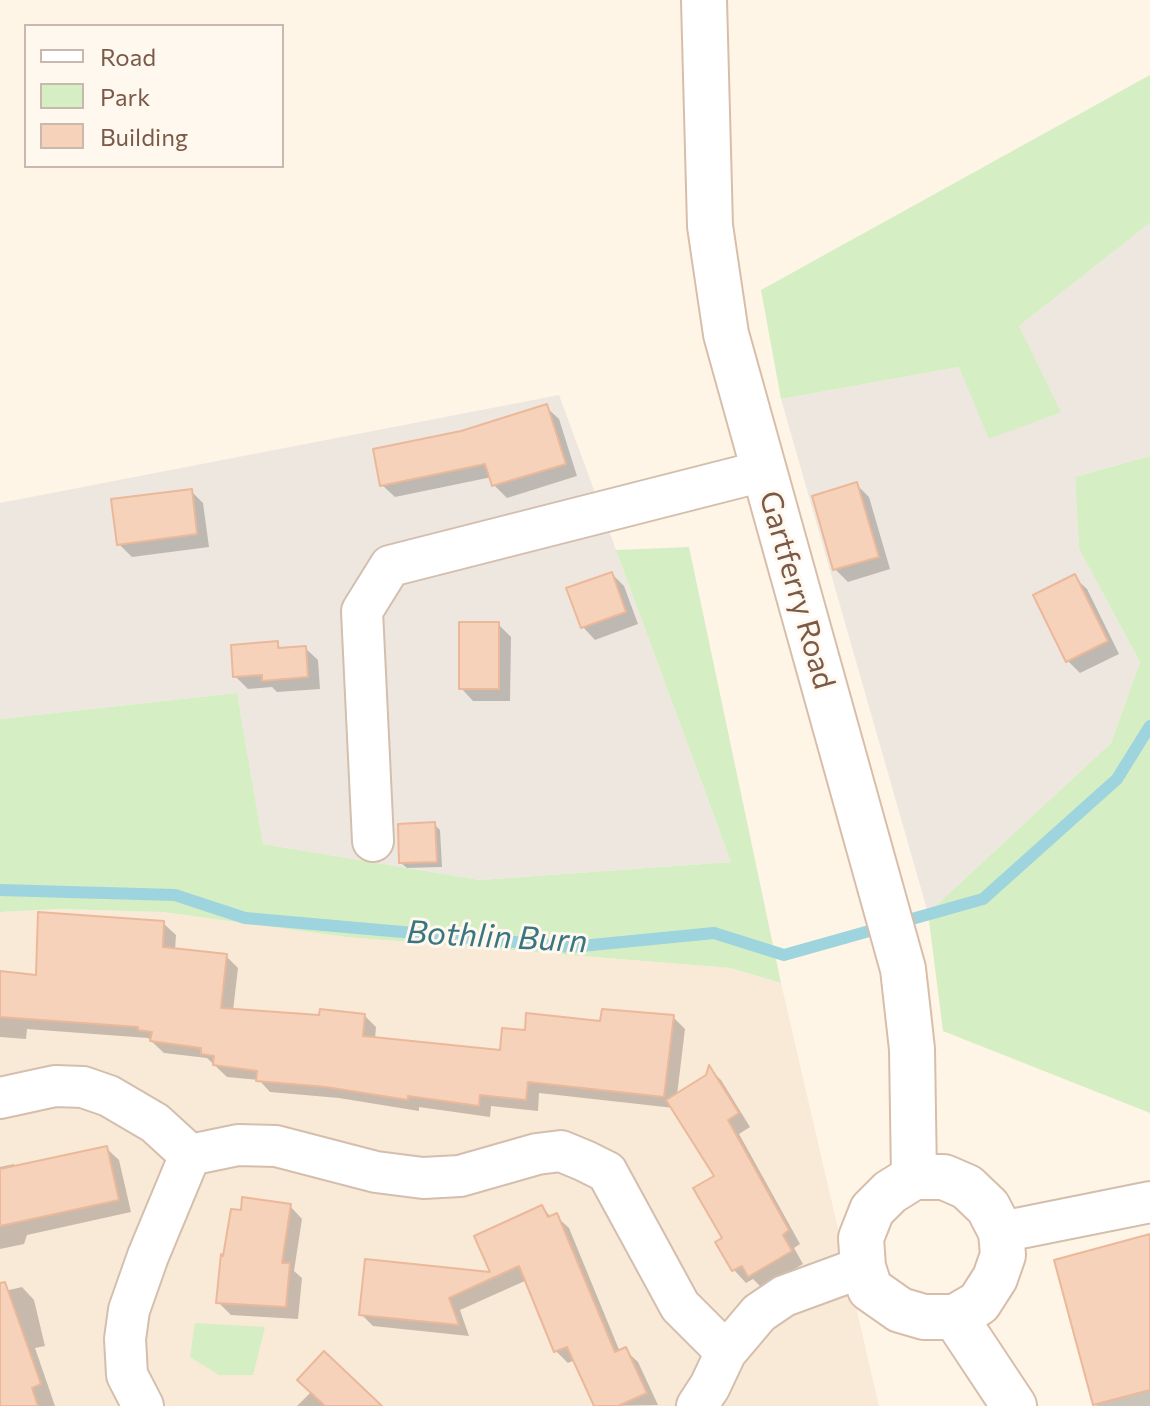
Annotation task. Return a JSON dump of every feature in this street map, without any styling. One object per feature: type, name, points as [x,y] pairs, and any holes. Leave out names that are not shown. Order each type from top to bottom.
[{"type":"street","name":"Gartferry Road","points":[[704,0],[710,226],[728,344],[903,969],[912,1049],[914,1177]]},
{"type":"street","points":[[373,841],[362,611],[390,566],[763,471]]},
{"type":"street","points":[[0,1098],[55,1086],[83,1087],[109,1096],[155,1123],[190,1155]]},
{"type":"street","points":[[190,1155],[238,1145],[276,1146],[376,1172],[423,1178],[460,1176],[537,1154],[561,1151],[607,1172],[680,1306],[726,1352]]},
{"type":"street","points":[[143,1406],[127,1375],[125,1339],[129,1310],[190,1155]]},
{"type":"street","points":[[914,1177],[944,1177],[967,1187],[988,1207],[1001,1232],[1003,1255],[995,1278],[979,1303],[955,1317],[924,1317],[900,1310],[870,1289],[863,1267],[861,1238],[872,1210],[890,1192],[914,1177]]},
{"type":"street","points":[[1001,1232],[1150,1202]]},
{"type":"street","points":[[697,1406],[726,1352],[759,1313],[784,1296],[863,1267]]},
{"type":"street","points":[[955,1317],[1014,1406]]},
{"type":"shaded area","points":[[1150,223],[1150,456],[1075,477],[1079,549],[1140,662],[1111,743],[928,913],[781,399],[959,367],[1060,411],[1019,326]]},
{"type":"shaded area","points":[[559,395],[731,862],[480,880],[263,844],[237,693],[0,719],[0,503]]},
{"type":"shaded area","points":[[59,909],[163,912],[346,937],[731,968],[781,983],[879,1406],[0,1406],[0,912]]},
{"type":"green space","points":[[1150,75],[1150,223],[1019,326],[1061,412],[989,439],[959,367],[781,399],[761,290]]},
{"type":"green space","points":[[1150,456],[1150,1113],[943,1031],[928,913],[1111,743],[1140,662],[1079,549],[1075,477]]},
{"type":"green space","points":[[689,547],[781,983],[731,968],[346,937],[163,912],[59,909],[0,912],[0,719],[237,693],[263,844],[480,880],[731,862],[616,550]]},
{"type":"green space","points":[[195,1323],[265,1327],[253,1375],[219,1375],[190,1357]]},
{"type":"building","points":[[547,404],[566,464],[492,486],[485,464],[380,486],[373,449],[461,431]]},
{"type":"building","points":[[857,482],[879,557],[833,570],[812,496]]},
{"type":"building","points":[[192,489],[197,534],[117,545],[111,499]]},
{"type":"building","points":[[612,572],[626,612],[581,628],[566,588]]},
{"type":"building","points":[[1075,574],[1108,641],[1066,662],[1033,595]]},
{"type":"building","points":[[459,622],[499,622],[499,689],[459,689]]},
{"type":"building","points":[[278,641],[278,648],[306,646],[308,677],[262,681],[262,675],[233,677],[231,645]]},
{"type":"building","points":[[435,822],[437,862],[399,863],[398,824]]},
{"type":"building","points":[[38,912],[164,921],[163,947],[227,954],[221,1008],[319,1015],[320,1009],[365,1014],[363,1036],[500,1050],[502,1028],[525,1030],[526,1013],[600,1021],[602,1009],[674,1015],[664,1097],[528,1082],[526,1100],[480,1095],[479,1106],[408,1096],[408,1100],[326,1087],[256,1081],[257,1071],[213,1065],[214,1056],[201,1054],[201,1048],[150,1041],[152,1032],[138,1030],[138,1027],[0,1017],[0,971],[36,975]]},
{"type":"building","points":[[709,1065],[739,1113],[728,1120],[789,1230],[783,1235],[792,1251],[748,1277],[742,1266],[732,1271],[715,1242],[722,1238],[693,1188],[714,1176],[666,1100],[706,1075]]},
{"type":"building","points":[[107,1146],[119,1200],[0,1226],[0,1169]]},
{"type":"building","points":[[242,1197],[291,1204],[282,1263],[290,1263],[286,1307],[216,1303],[221,1254],[223,1256],[231,1209],[241,1210]]},
{"type":"building","points":[[542,1205],[548,1217],[557,1213],[615,1352],[626,1347],[647,1393],[618,1406],[594,1406],[567,1347],[554,1352],[519,1266],[449,1298],[459,1325],[359,1315],[365,1259],[490,1272],[474,1236]]},
{"type":"building","points":[[1150,1234],[1150,1390],[1093,1405],[1054,1260]]},
{"type":"building","points":[[5,1282],[41,1384],[32,1388],[38,1406],[0,1406],[0,1283]]},
{"type":"building","points":[[324,1351],[382,1406],[325,1406],[297,1380]]},
{"type":"waterway","name":"Bothlin Burn","points":[[0,890],[175,895],[245,918],[571,947],[714,933],[784,955],[983,899],[1117,779],[1150,726]]}]
